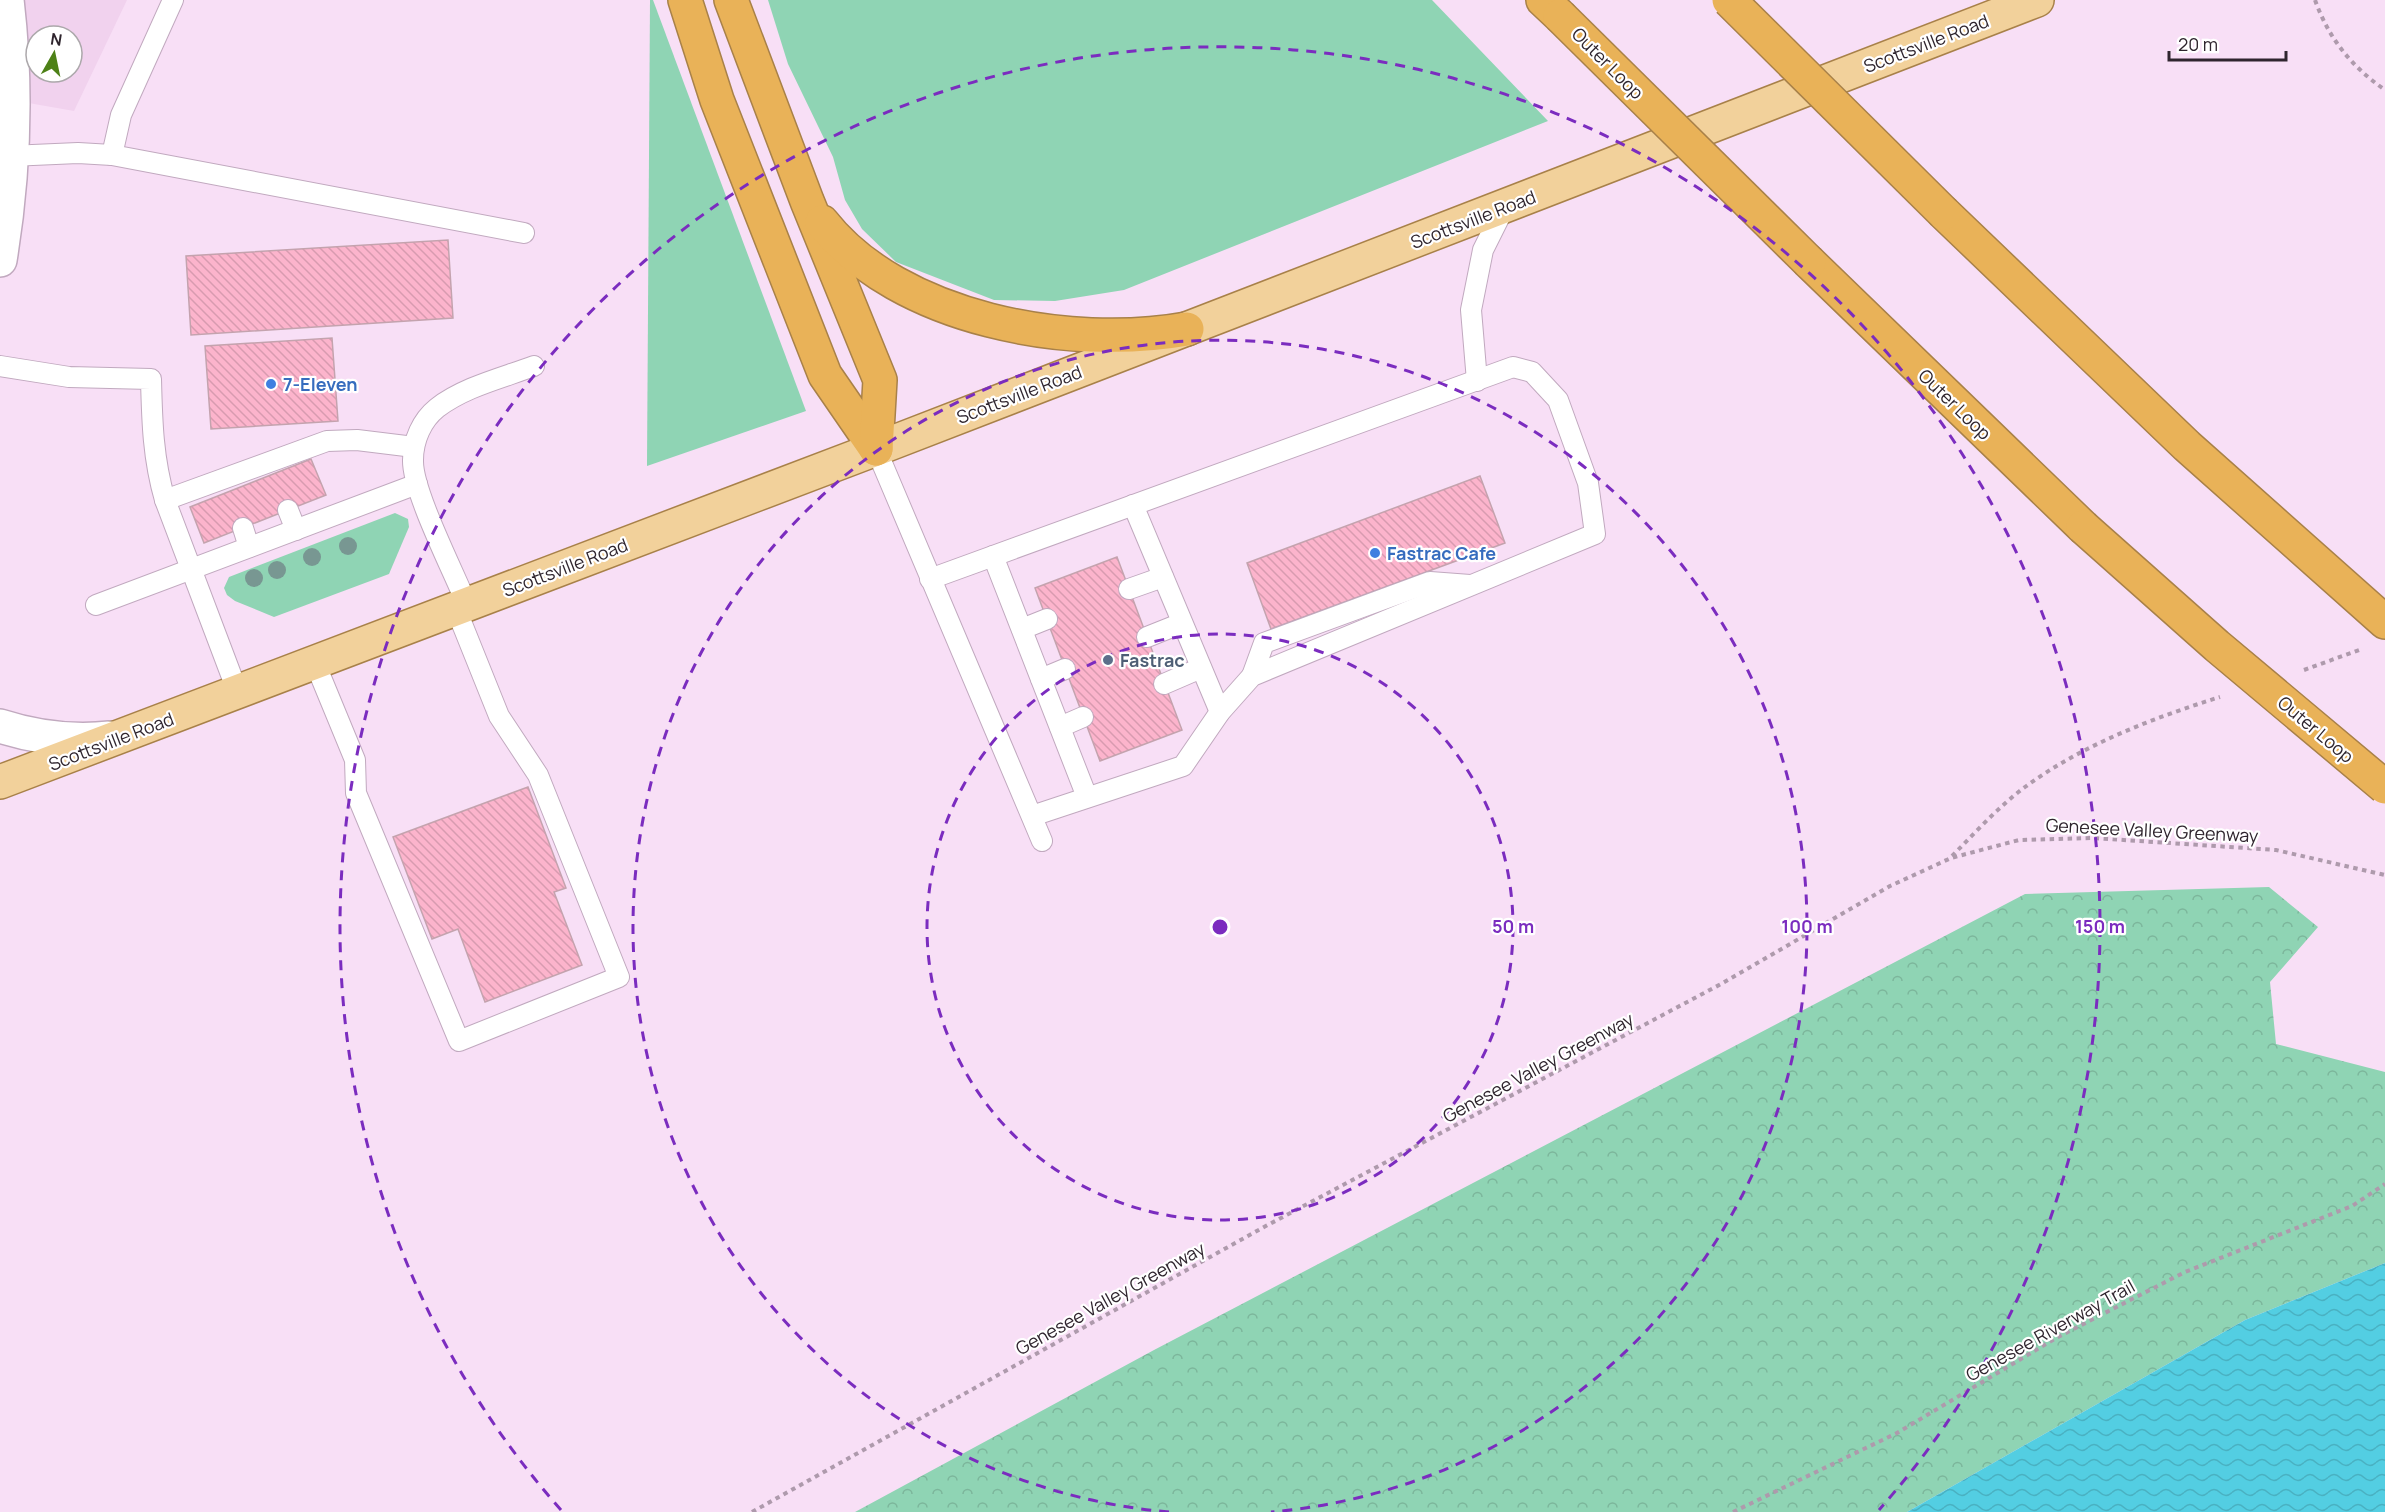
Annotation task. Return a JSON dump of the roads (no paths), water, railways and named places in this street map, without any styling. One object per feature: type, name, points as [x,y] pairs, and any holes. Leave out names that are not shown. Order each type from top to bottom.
[{"type":"highway","points":[[685,0],[717,100],[825,375],[876,449]]},
{"type":"highway","points":[[731,0],[807,201],[880,380],[876,449]]},
{"type":"highway","points":[[1729,0],[1944,213],[2224,481],[2377,634]]},
{"type":"highway","name":"Outer Loop","points":[[1549,5],[1809,262],[2083,527],[2217,646],[2385,787]]},
{"type":"highway","points":[[807,201],[832,235],[864,261],[909,288],[957,309],[1020,328],[1068,335],[1126,337],[1186,329]]},
{"type":"main road","name":"Scottsville Road","points":[[0,782],[876,449],[2037,0]]},
{"type":"street","points":[[0,260],[10,156],[6,120],[7,0]]},
{"type":"street","points":[[0,726],[65,740],[112,737],[138,731]]},
{"type":"lane","points":[[112,155],[121,115],[173,0]]},
{"type":"lane","points":[[10,156],[78,153],[112,155],[525,232]]},
{"type":"lane","points":[[1477,381],[1470,315],[1483,250],[1505,206]]},
{"type":"lane","points":[[0,366],[69,377],[151,379],[153,452],[165,500],[238,693]]},
{"type":"lane","points":[[315,663],[355,760],[356,793],[459,1041],[619,977],[538,775],[499,716],[414,472],[414,447],[427,416],[454,397],[534,366]]},
{"type":"lane","points":[[930,579],[1513,367],[1532,372],[1558,399],[1588,483],[1595,534],[1474,585],[1430,582],[1264,643],[1252,676],[1220,712],[1183,766],[1032,816]]},
{"type":"lane","points":[[165,500],[226,485],[271,468],[312,445],[341,440],[414,447]]},
{"type":"lane","points":[[876,449],[1042,840]]},
{"type":"lane","points":[[96,605],[417,484]]},
{"type":"lane","points":[[1133,505],[1220,712]]},
{"type":"lane","points":[[288,510],[296,530]]},
{"type":"lane","points":[[243,528],[249,547]]},
{"type":"lane","points":[[993,556],[1087,798]]},
{"type":"lane","points":[[1129,589],[1163,577]]},
{"type":"lane","points":[[1022,629],[1047,620]]},
{"type":"lane","points":[[1147,637],[1182,623]]},
{"type":"lane","points":[[1164,684],[1201,668]]},
{"type":"lane","points":[[1041,679],[1065,669]]},
{"type":"lane","points":[[1060,727],[1083,717]]},
{"type":"water","points":[[2385,1263],[2385,1512],[1907,1512],[2245,1320]]},
{"type":"place","name":"7-Eleven","points":[[271,384]]},
{"type":"place","name":"Fastrac Cafe","points":[[1375,553]]},
{"type":"place","name":"Fastrac","points":[[1108,660]]}]
